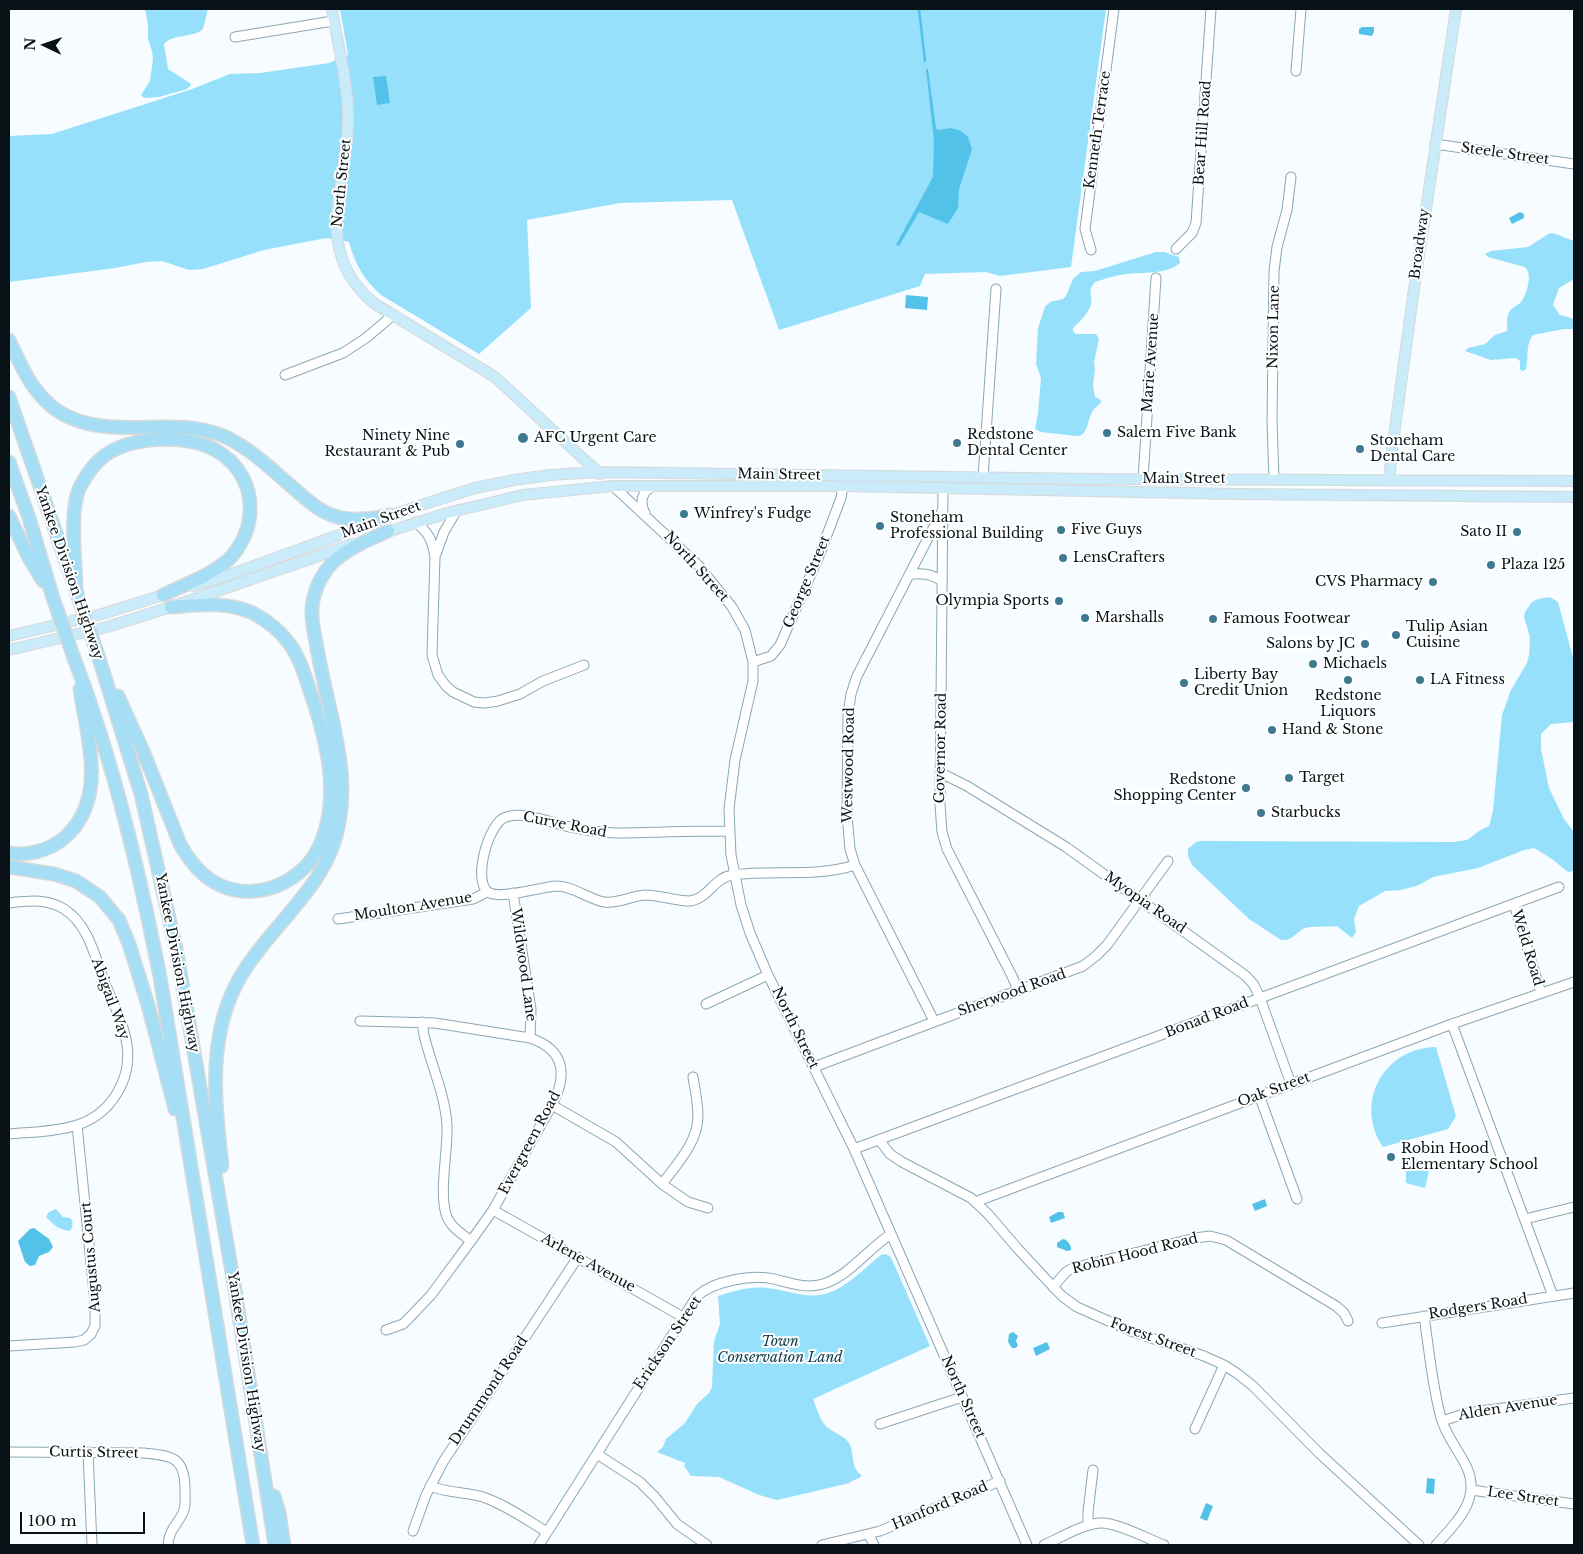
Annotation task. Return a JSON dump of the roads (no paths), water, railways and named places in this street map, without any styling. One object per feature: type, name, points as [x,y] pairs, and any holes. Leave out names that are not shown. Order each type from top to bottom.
[{"type":"highway","points":[[9,340],[35,390],[50,406],[74,419],[102,427],[128,429],[192,428],[212,432],[243,446],[309,502],[326,513],[341,518],[354,519],[369,519],[391,515]]},
{"type":"highway","name":"Yankee Division Highway","points":[[9,397],[98,655],[140,794],[169,913],[191,1029],[275,1545]]},
{"type":"highway","points":[[76,591],[75,502],[84,480],[94,466],[110,452],[122,446],[139,442],[164,440],[193,442],[215,450],[235,467],[248,491],[251,508],[250,519],[244,539],[225,562],[163,595]]},
{"type":"highway","name":"Yankee Division Highway","points":[[9,462],[29,518],[53,598],[92,709],[124,821],[144,901],[162,986],[253,1545]]},
{"type":"highway","points":[[9,516],[29,558],[53,598]]},
{"type":"highway","points":[[234,1290],[215,1104],[219,1037],[227,1006],[238,981],[249,964],[295,908],[315,880],[326,861],[338,826],[341,807],[341,776],[336,740],[313,622],[313,605],[317,588],[326,571],[339,557],[352,548],[388,531]]},
{"type":"highway","points":[[98,655],[143,751],[177,838],[193,863],[214,882],[240,891],[266,890],[281,886],[292,879],[306,868],[314,857],[325,831],[330,807],[330,786],[324,738],[320,720],[302,668],[288,642],[278,630],[253,613],[225,605],[171,607]]},
{"type":"highway","points":[[9,853],[25,854],[40,851],[59,842],[78,823],[87,805],[92,785],[91,762],[75,661]]},
{"type":"highway","points":[[9,867],[54,874],[76,881],[100,897],[119,920],[136,966],[157,1036],[200,1217]]},
{"type":"highway","points":[[260,1448],[279,1512],[284,1545]]},
{"type":"main road","name":"North Street","points":[[332,9],[348,112],[337,227],[338,246],[344,268],[352,282],[368,298],[392,316],[495,377],[613,486]]},
{"type":"main road","name":"Broadway","points":[[1389,480],[1435,144],[1456,9]]},
{"type":"main road","name":"Main Street","points":[[9,636],[102,614],[235,573],[391,515],[475,488],[550,475],[598,472],[1143,479],[1574,481]]},
{"type":"main road","name":"Main Street","points":[[9,650],[90,631],[171,607],[388,531],[457,510],[523,495],[613,486],[843,486],[1235,494],[1574,497]]},
{"type":"street","name":"Kenneth Terrace","points":[[1091,250],[1085,229],[1114,9]]},
{"type":"street","name":"Bear Hill Road","points":[[1176,249],[1192,233],[1196,223],[1211,9]]},
{"type":"street","points":[[1296,71],[1301,9]]},
{"type":"street","points":[[235,37],[334,21]]},
{"type":"street","name":"Steele Street","points":[[1435,144],[1574,164]]},
{"type":"street","name":"Nixon Lane","points":[[1274,479],[1272,421],[1274,271],[1277,247],[1287,210],[1291,177]]},
{"type":"street","name":"Marie Avenue","points":[[1143,479],[1156,278]]},
{"type":"street","points":[[983,477],[996,289]]},
{"type":"street","points":[[285,375],[343,353],[366,338],[392,316]]},
{"type":"street","points":[[646,516],[642,504],[644,494],[650,488],[662,485]]},
{"type":"street","name":"North Street","points":[[613,486],[698,566],[732,607],[745,630],[753,662],[752,691],[737,749],[729,809],[729,831],[734,875],[745,919],[768,975],[854,1150],[1027,1545]]},
{"type":"street","name":"George Street","points":[[753,662],[771,656],[780,645],[819,556],[841,498],[843,486]]},
{"type":"street","name":"Governor Road","points":[[943,488],[941,821],[944,844],[1018,990]]},
{"type":"street","points":[[435,557],[444,532],[457,510]]},
{"type":"street","name":"Westwood Road","points":[[934,1021],[855,865],[847,830],[849,704],[857,676],[942,511]]},
{"type":"street","points":[[416,522],[431,538],[435,557],[432,655],[438,675],[446,686],[453,692],[474,702],[485,703],[520,694],[544,681],[584,666]]},
{"type":"street","points":[[909,574],[930,574],[942,581]]},
{"type":"street","name":"Myopia Road","points":[[941,773],[967,786],[1044,832],[1241,971],[1252,982],[1260,998],[1291,1084]]},
{"type":"street","name":"Curve Road","points":[[487,892],[482,872],[487,844],[496,824],[508,816],[525,817],[608,834],[729,831]]},
{"type":"street","name":"Sherwood Road","points":[[814,1067],[1075,970],[1090,961],[1107,945],[1168,861]]},
{"type":"street","points":[[487,892],[492,894],[513,893],[561,886],[606,902],[616,902],[643,895],[690,901],[702,896],[720,879],[734,875],[825,871],[843,869],[855,865]]},
{"type":"street","name":"Bonad Road","points":[[854,1150],[1559,887]]},
{"type":"street","name":"Moulton Avenue","points":[[338,919],[473,899],[487,892]]},
{"type":"street","name":"Wildwood Lane","points":[[513,893],[531,1009],[530,1038]]},
{"type":"street","name":"Abigail Way","points":[[9,903],[35,900],[47,902],[64,909],[78,920],[87,936],[126,1037],[128,1064],[120,1090],[112,1102],[88,1121],[62,1128],[9,1134]]},
{"type":"street","name":"Weld Road","points":[[1514,904],[1541,993]]},
{"type":"street","points":[[706,1004],[768,975]]},
{"type":"street","name":"Oak Street","points":[[975,1202],[1452,1024],[1574,982]]},
{"type":"street","name":"Evergreen Road","points":[[360,1022],[422,1022],[530,1038],[542,1042],[550,1048],[561,1067],[560,1087],[552,1105],[493,1210],[431,1295],[403,1324],[386,1330]]},
{"type":"street","points":[[422,1022],[425,1040],[446,1117],[444,1209],[450,1222],[471,1241]]},
{"type":"street","points":[[1452,1024],[1553,1296]]},
{"type":"street","points":[[662,1184],[691,1143],[696,1132],[698,1115],[693,1076]]},
{"type":"street","points":[[1259,1096],[1297,1198]]},
{"type":"street","points":[[552,1105],[616,1142],[662,1184],[688,1202],[708,1208]]},
{"type":"street","name":"Augustus Court","points":[[9,1346],[78,1342],[89,1336],[95,1326],[96,1318],[78,1125]]},
{"type":"street","name":"Forest Street","points":[[880,1141],[895,1157],[975,1202],[1070,1302],[1096,1317],[1224,1365],[1253,1386],[1319,1453],[1420,1545]]},
{"type":"street","points":[[1525,1219],[1574,1207]]},
{"type":"street","name":"Arlene Avenue","points":[[493,1210],[683,1317]]},
{"type":"street","name":"Erickson Street","points":[[539,1545],[683,1317],[694,1300],[702,1292],[729,1282],[757,1277],[806,1286],[828,1282],[842,1274],[891,1234]]},
{"type":"street","name":"Robin Hood Road","points":[[1053,1286],[1066,1272],[1073,1268],[1210,1236],[1230,1243],[1336,1306],[1344,1312],[1348,1321]]},
{"type":"street","name":"Drummond Road","points":[[413,1531],[430,1486],[450,1450],[578,1257]]},
{"type":"street","name":"Rodgers Road","points":[[1382,1323],[1574,1292]]},
{"type":"street","points":[[1424,1316],[1442,1421],[1471,1479],[1471,1490],[1465,1511],[1436,1545]]},
{"type":"street","points":[[1195,1429],[1224,1365]]},
{"type":"street","points":[[880,1424],[962,1396]]},
{"type":"street","name":"Alden Avenue","points":[[1442,1421],[1467,1414],[1574,1398]]},
{"type":"street","name":"Curtis Street","points":[[9,1452],[144,1453],[178,1461],[185,1478],[185,1506],[170,1533],[168,1545]]},
{"type":"street","points":[[88,1452],[92,1545]]},
{"type":"street","points":[[597,1454],[640,1482],[677,1524],[708,1545]]},
{"type":"street","points":[[1088,1525],[1093,1470]]},
{"type":"street","name":"Hanford Road","points":[[822,1545],[840,1544],[869,1535],[1000,1481]]},
{"type":"street","points":[[430,1486],[485,1498],[547,1532]]},
{"type":"street","name":"Lee Street","points":[[1471,1490],[1574,1504]]},
{"type":"street","points":[[1044,1545],[1088,1525],[1100,1523],[1111,1524],[1164,1545]]},
{"type":"street","points":[[869,1535],[874,1545]]},
{"type":"waterway","points":[[919,9],[925,61]]},
{"type":"place","name":"Salem Five Bank","points":[[1107,433]]},
{"type":"place","name":"AFC Urgent Care","points":[[523,438]]},
{"type":"place","name":"Redstone Dental Center","points":[[957,443]]},
{"type":"place","name":"Ninety Nine Restaurant & Pub","points":[[460,444]]},
{"type":"place","name":"Stoneham Dental Care","points":[[1360,449]]},
{"type":"place","name":"Winfrey's Fudge","points":[[684,514]]},
{"type":"place","name":"Stoneham Professional Building","points":[[880,526]]},
{"type":"place","name":"Five Guys","points":[[1061,530]]},
{"type":"place","name":"Sato II","points":[[1517,532]]},
{"type":"place","name":"LensCrafters","points":[[1063,558]]},
{"type":"place","name":"Plaza 125","points":[[1491,565]]},
{"type":"place","name":"CVS Pharmacy","points":[[1433,582]]},
{"type":"place","name":"Olympia Sports","points":[[1059,601]]},
{"type":"place","name":"Marshalls","points":[[1085,618]]},
{"type":"place","name":"Famous Footwear","points":[[1213,619]]},
{"type":"place","name":"Tulip Asian Cuisine","points":[[1396,635]]},
{"type":"place","name":"Salons by JC","points":[[1365,644]]},
{"type":"place","name":"Michaels","points":[[1313,664]]},
{"type":"place","name":"Redstone Liquors","points":[[1348,680]]},
{"type":"place","name":"LA Fitness","points":[[1420,680]]},
{"type":"place","name":"Liberty Bay Credit Union","points":[[1184,683]]},
{"type":"place","name":"Hand & Stone","points":[[1272,730]]},
{"type":"place","name":"Target","points":[[1289,778]]},
{"type":"place","name":"Redstone Shopping Center","points":[[1246,788]]},
{"type":"place","name":"Starbucks","points":[[1261,813]]},
{"type":"place","name":"Robin Hood Elementary School","points":[[1391,1157]]},
{"type":"park label","name":"Town Conservation Land","points":[[780,1350]]}]
